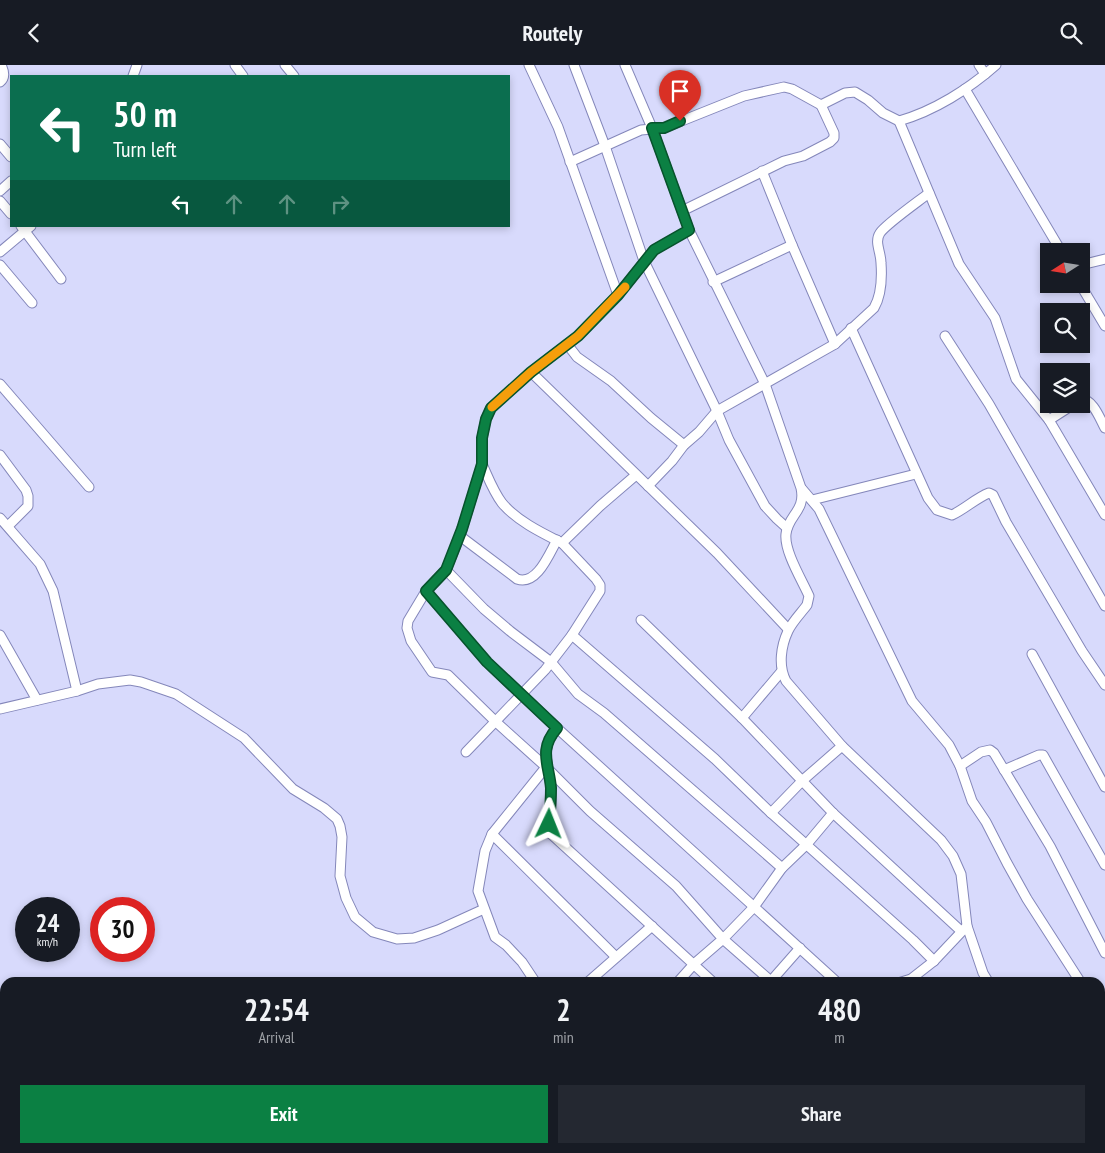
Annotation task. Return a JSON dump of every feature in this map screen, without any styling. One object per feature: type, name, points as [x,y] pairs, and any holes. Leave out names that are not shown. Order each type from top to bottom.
[{"type":"street","points":[[0,82],[3,80],[4,75],[2,65]]},
{"type":"street","points":[[285,65],[293,75]]},
{"type":"street","points":[[529,65],[558,127],[618,295]]},
{"type":"street","points":[[574,65],[605,146],[644,261],[717,411],[729,440],[766,506],[787,528]]},
{"type":"street","points":[[625,65],[652,128],[689,230],[765,384],[803,495],[802,503],[787,528],[785,536],[787,547],[809,596],[808,605],[788,629],[782,648],[781,672],[786,681],[842,746],[941,839],[953,856],[961,874],[964,929],[985,977]]},
{"type":"street","points":[[979,65],[985,74]]},
{"type":"street","points":[[899,121],[916,116],[965,89],[996,65]]},
{"type":"street","points":[[570,162],[641,129],[664,128],[744,96],[784,87],[792,89],[821,105],[834,133],[834,138],[830,142],[803,156],[784,161],[762,171],[682,211]]},
{"type":"street","points":[[965,89],[1056,243]]},
{"type":"street","points":[[821,105],[845,93],[855,92],[883,113],[899,121],[959,264],[994,318],[1016,379],[1049,420],[1105,515]]},
{"type":"street","points":[[0,144],[10,156]]},
{"type":"street","points":[[762,171],[835,345]]},
{"type":"street","points":[[0,191],[10,182]]},
{"type":"street","points":[[648,486],[717,411],[835,345],[874,308],[878,301],[882,260],[878,245],[881,232],[928,193]]},
{"type":"street","points":[[0,201],[10,213]]},
{"type":"street","points":[[0,252],[26,228],[61,279]]},
{"type":"street","points":[[689,230],[654,250],[618,295],[578,336],[531,372],[491,408],[486,419],[482,438],[482,464],[460,536],[446,570],[426,591],[408,621],[407,628],[411,641],[432,672],[448,675],[590,811],[676,886],[723,939],[766,977]]},
{"type":"street","points":[[714,282],[792,245]]},
{"type":"street","points":[[1090,263],[1105,259]]},
{"type":"street","points":[[0,265],[32,303]]},
{"type":"street","points":[[1085,293],[1105,325]]},
{"type":"street","points":[[851,329],[928,498],[937,510],[952,515],[984,495],[989,493],[993,495],[1082,651],[1105,685]]},
{"type":"street","points":[[945,335],[989,404],[1105,606]]},
{"type":"street","points":[[567,344],[578,357],[610,381],[684,445]]},
{"type":"street","points":[[531,372],[717,553],[788,629]]},
{"type":"street","points":[[0,384],[88,487]]},
{"type":"street","points":[[1090,401],[1105,428]]},
{"type":"street","points":[[1049,420],[1060,413]]},
{"type":"street","points":[[0,455],[28,496],[28,506],[8,526]]},
{"type":"street","points":[[466,752],[522,695],[551,662],[572,635],[602,588],[596,579],[559,541],[523,521],[507,508],[492,486],[482,464]]},
{"type":"street","points":[[812,500],[916,473]]},
{"type":"street","points":[[460,536],[517,579],[527,581],[536,574],[559,541],[636,475]]},
{"type":"street","points":[[801,488],[819,509],[912,701],[949,745],[960,766],[972,801],[986,822],[1006,863],[1076,977]]},
{"type":"street","points":[[0,517],[40,564],[53,591],[77,691]]},
{"type":"street","points":[[446,570],[484,609],[551,662],[578,694],[604,713],[782,868]]},
{"type":"street","points":[[426,591],[487,662],[831,977]]},
{"type":"street","points":[[641,620],[742,718],[833,813],[964,929]]},
{"type":"street","points":[[0,635],[37,700]]},
{"type":"street","points":[[572,635],[715,759],[771,813],[934,961]]},
{"type":"street","points":[[1032,655],[1105,787]]},
{"type":"street","points":[[742,718],[781,672]]},
{"type":"street","points":[[0,709],[77,691],[98,684],[130,680],[141,681],[176,694],[244,738],[293,789],[337,819],[342,837],[340,876],[346,898],[355,917],[373,932],[397,939],[414,939],[484,909]]},
{"type":"street","points":[[557,728],[549,737],[546,749],[546,767],[551,788],[549,824],[551,834],[708,977]]},
{"type":"street","points":[[771,813],[803,780],[842,746]]},
{"type":"street","points":[[960,766],[981,752],[990,750],[994,753],[1050,846],[1105,953]]},
{"type":"street","points":[[1004,770],[1043,755],[1105,865]]},
{"type":"street","points":[[532,977],[517,957],[495,937],[478,891],[485,851],[492,834],[546,767]]},
{"type":"street","points":[[682,977],[754,907],[782,868],[807,844],[833,813]]},
{"type":"street","points":[[492,834],[616,957]]},
{"type":"street","points":[[594,977],[652,926]]},
{"type":"street","points":[[913,977],[934,961],[964,929]]},
{"type":"street","points":[[776,977],[800,948]]},
{"type":"slow traffic","points":[[492,407],[531,372],[578,336],[625,287]]},
{"type":"route","points":[[549,824],[551,788],[546,767],[546,749],[549,737],[557,728],[487,662],[426,591],[446,570],[462,529],[482,464],[482,438],[486,419],[491,408],[531,372],[578,336],[618,295],[654,250],[689,230],[652,128],[664,128],[680,121]]}]
